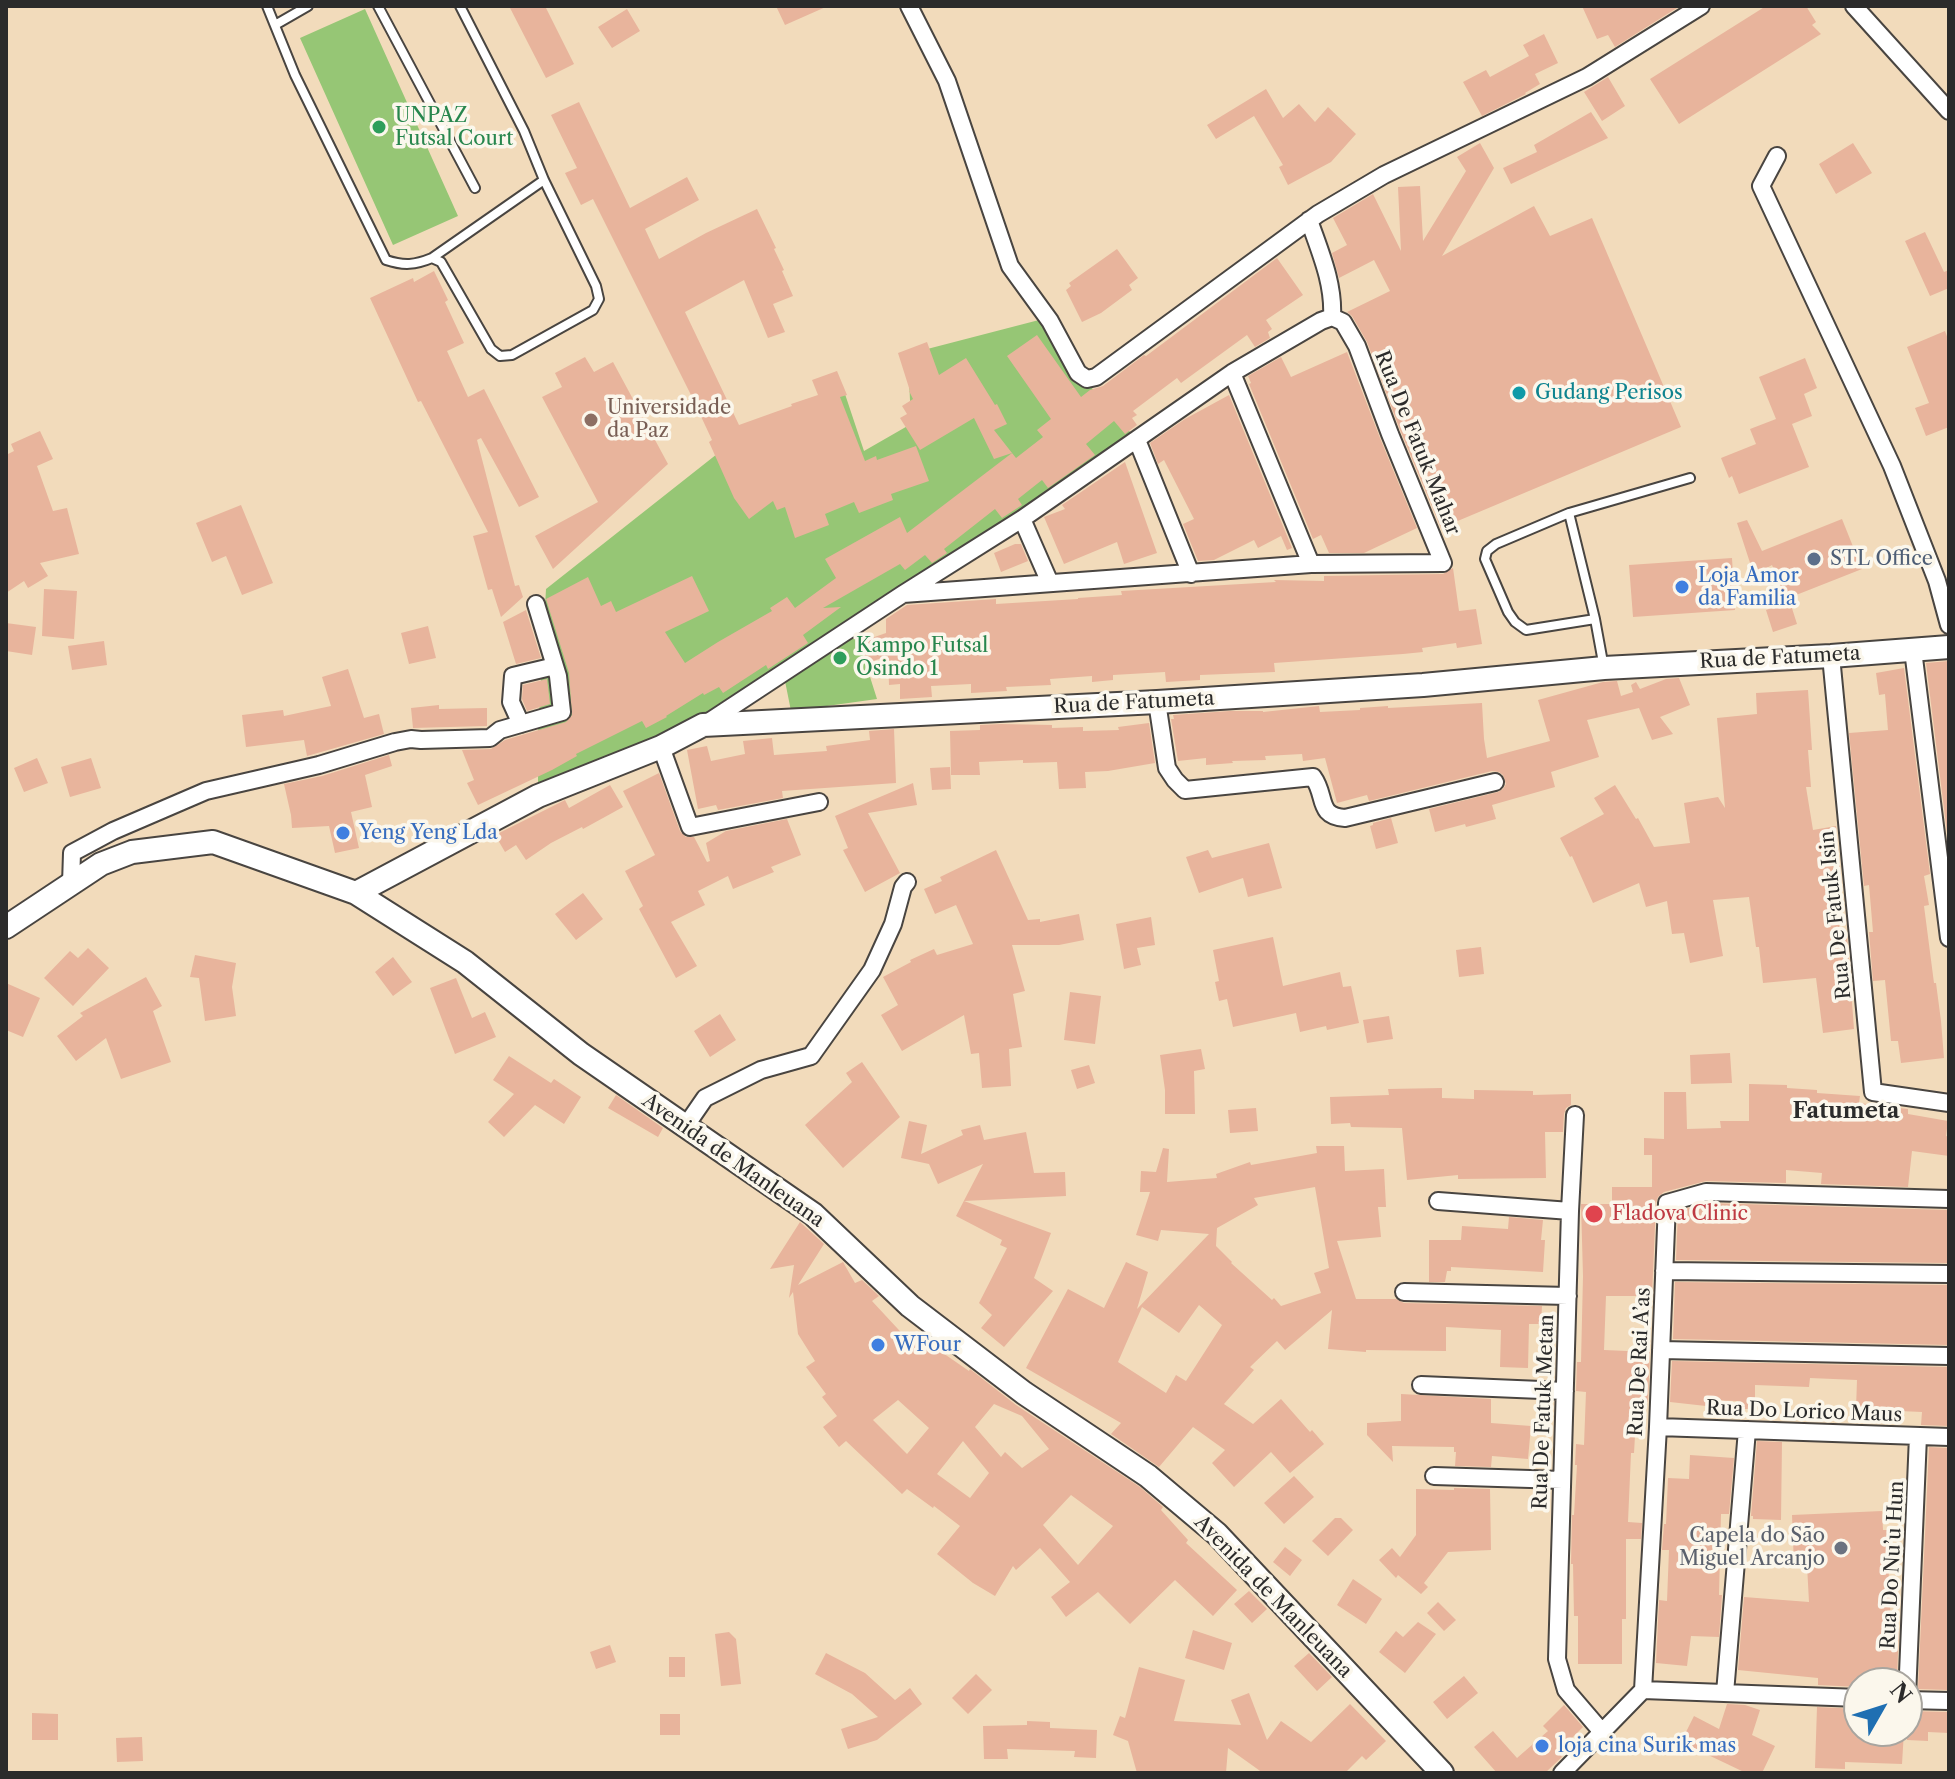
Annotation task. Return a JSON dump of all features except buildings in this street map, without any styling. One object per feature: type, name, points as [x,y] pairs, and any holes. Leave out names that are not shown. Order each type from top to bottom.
[{"type":"street","points":[[909,6],[947,81],[1010,266],[1050,321],[1078,373],[1087,379],[1096,377],[1309,220],[1384,175],[1587,77],[1701,6]]},
{"type":"street","points":[[1854,6],[1949,111]]},
{"type":"street","points":[[1777,156],[1761,186],[1892,466],[1937,581],[1949,625]]},
{"type":"street","points":[[1309,220],[1328,273],[1333,300],[1332,317]]},
{"type":"street","name":"Rua De Fatuk Mahar","points":[[703,725],[903,594],[1022,519],[1232,373],[1332,317],[1343,322],[1357,346],[1443,563],[1311,564],[903,594]]},
{"type":"street","points":[[1232,373],[1311,564]]},
{"type":"street","points":[[1137,440],[1191,574]]},
{"type":"street","points":[[1022,519],[1050,583]]},
{"type":"street","points":[[71,884],[72,853],[113,831],[206,791],[319,765],[411,739],[490,738],[500,730],[562,712],[558,676],[536,604]]},
{"type":"street","name":"Rua de Fatumeta","points":[[356,893],[538,796],[661,747],[703,725],[1157,702],[1423,685],[1604,668],[1949,647]]},
{"type":"street","points":[[1913,650],[1949,938]]},
{"type":"street","name":"Rua De Fatuk Isin","points":[[1831,656],[1873,1092],[1949,1103]]},
{"type":"street","points":[[521,724],[511,702],[513,676],[555,666]]},
{"type":"street","points":[[1157,702],[1167,768],[1185,790],[1313,777],[1318,783],[1327,813],[1345,818],[1495,782]]},
{"type":"street","points":[[661,747],[690,827],[819,802]]},
{"type":"street","name":"Avenida de Manleuana","points":[[6,927],[101,864],[132,852],[213,842],[356,893],[465,962],[581,1054],[813,1214],[910,1306],[1024,1393],[1148,1476],[1217,1534],[1438,1772]]},
{"type":"street","points":[[685,1127],[705,1098],[761,1070],[811,1056],[872,970],[893,924],[907,882]]},
{"type":"street","name":"Rua De Fatuk Metan","points":[[1575,1115],[1557,1659],[1566,1690],[1602,1732]]},
{"type":"street","name":"Rua De Rai A’as","points":[[1643,1690],[1667,1203],[1706,1192],[1949,1199]]},
{"type":"street","points":[[1438,1201],[1570,1211]]},
{"type":"street","points":[[1664,1271],[1949,1274]]},
{"type":"street","points":[[1404,1292],[1568,1296]]},
{"type":"street","points":[[1661,1350],[1949,1356]]},
{"type":"street","points":[[1421,1385],[1565,1391]]},
{"type":"street","name":"Rua Do Lorico Maus","points":[[1658,1427],[1949,1437]]},
{"type":"street","points":[[1725,1693],[1747,1430]]},
{"type":"street","name":"Rua Do Nu’u Hun","points":[[1908,1667],[1918,1436]]},
{"type":"street","points":[[1434,1476],[1562,1480]]},
{"type":"street","points":[[1562,1773],[1643,1690],[1843,1697]]},
{"type":"street","points":[[1923,1699],[1949,1701]]},
{"type":"lane","points":[[267,6],[295,75],[386,260],[400,265],[432,258],[544,180]]},
{"type":"lane","points":[[275,25],[308,6]]},
{"type":"lane","points":[[378,6],[475,188]]},
{"type":"lane","points":[[432,258],[441,262],[491,349],[500,356],[512,355],[593,310],[599,299],[596,286],[544,180],[524,131],[460,6]]},
{"type":"lane","points":[[1595,619],[1526,630],[1508,612],[1485,559],[1487,551],[1496,544],[1569,513],[1690,478]]},
{"type":"lane","points":[[1569,513],[1604,668]]},
{"type":"green space","name":"UNPAZ Futsal Court","points":[[365,9],[458,216],[393,245],[300,38]]},
{"type":"green space","points":[[1039,320],[1137,440],[703,725],[538,796],[538,733],[546,589],[755,424],[843,388],[864,451],[911,424],[908,354]]},
{"type":"green space","name":"Kampo Futsal Osindo 1","points":[[850,639],[858,639],[877,699],[791,711],[784,676]]},
{"type":"place","name":"UNPAZ Futsal Court","points":[[379,127]]},
{"type":"place","name":"Gudang Perisos","points":[[1519,393]]},
{"type":"place","name":"Universidade da Paz","points":[[591,420]]},
{"type":"place","name":"STL Office","points":[[1814,559]]},
{"type":"place","name":"Loja Amor da Familia","points":[[1682,587]]},
{"type":"place","name":"Kampo Futsal Osindo 1","points":[[840,658]]},
{"type":"place","name":"Yeng Yeng Lda","points":[[343,833]]},
{"type":"place","name":"Fladova Clinic","points":[[1594,1214]]},
{"type":"place","name":"WFour","points":[[878,1345]]},
{"type":"place","name":"Capela do São Miguel Arcanjo","points":[[1841,1548]]},
{"type":"place","name":"loja cina Surik mas","points":[[1542,1746]]},
{"type":"district","name":"Fatumeta","points":[[1846,1112]]}]
